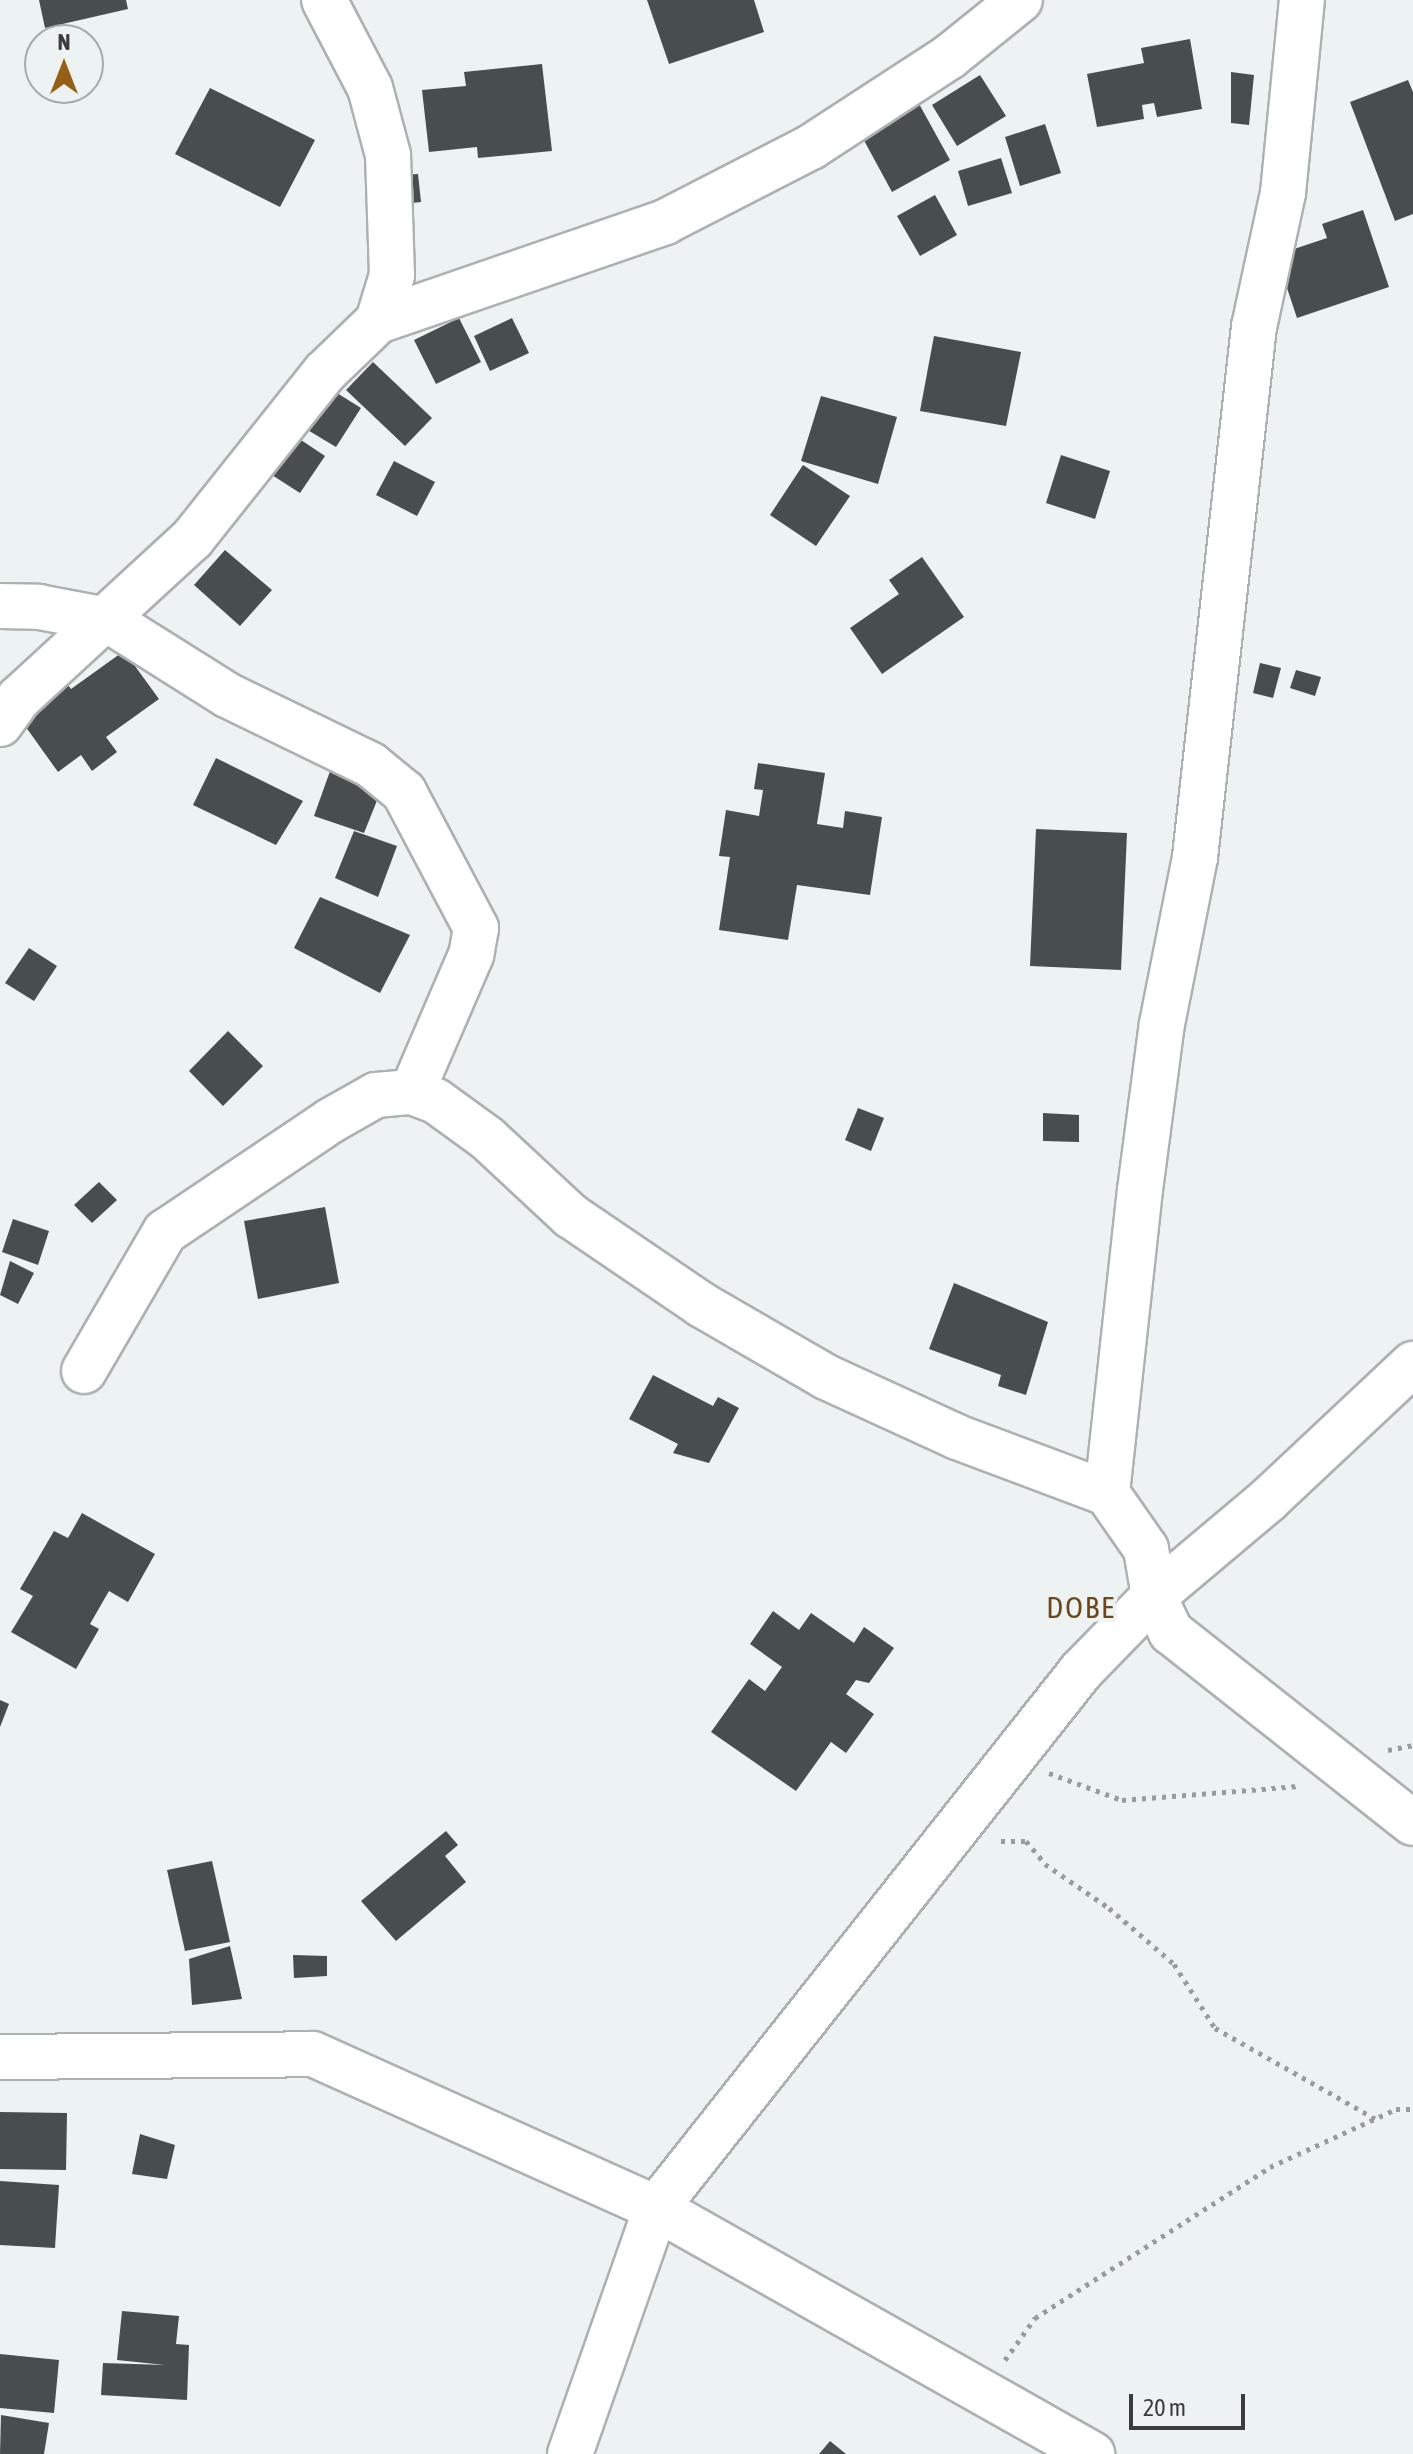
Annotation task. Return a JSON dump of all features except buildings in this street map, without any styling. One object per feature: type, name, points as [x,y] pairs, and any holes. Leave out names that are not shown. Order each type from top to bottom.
[{"type":"street","points":[[324,0],[370,88],[388,155],[392,275],[378,321]]},
{"type":"street","points":[[0,724],[19,698],[108,620],[192,539],[325,372],[378,321],[665,222],[811,147],[949,57],[1020,0]]},
{"type":"street","points":[[1107,1493],[1148,1129],[1162,1024],[1195,857],[1254,327],[1283,193],[1302,0]]},
{"type":"street","points":[[0,606],[39,607],[108,620],[227,695],[371,765],[404,792],[476,928],[471,955],[412,1092]]},
{"type":"street","points":[[84,1371],[165,1232],[353,1108],[376,1095],[412,1092],[436,1101],[487,1138],[571,1216],[716,1313],[826,1377],[918,1419],[1107,1493],[1146,1549],[1154,1596],[1171,1632],[1413,1823]]},
{"type":"street","points":[[570,2454],[656,2208],[1081,1671],[1154,1596],[1268,1500],[1413,1364]]},
{"type":"street","points":[[0,2057],[313,2054],[656,2208],[1092,2454]]},
{"type":"path","points":[[1011,1759],[1122,1800],[1313,1785],[1376,1752],[1413,1745]]},
{"type":"path","points":[[947,1841],[1026,1841],[1045,1864],[1109,1908],[1174,1964],[1215,2028],[1376,2119]]},
{"type":"path","points":[[982,2391],[1035,2318],[1047,2309],[1270,2167],[1396,2109],[1413,2109]]},
{"type":"district","name":"DOBE","points":[[1081,1607]]}]
